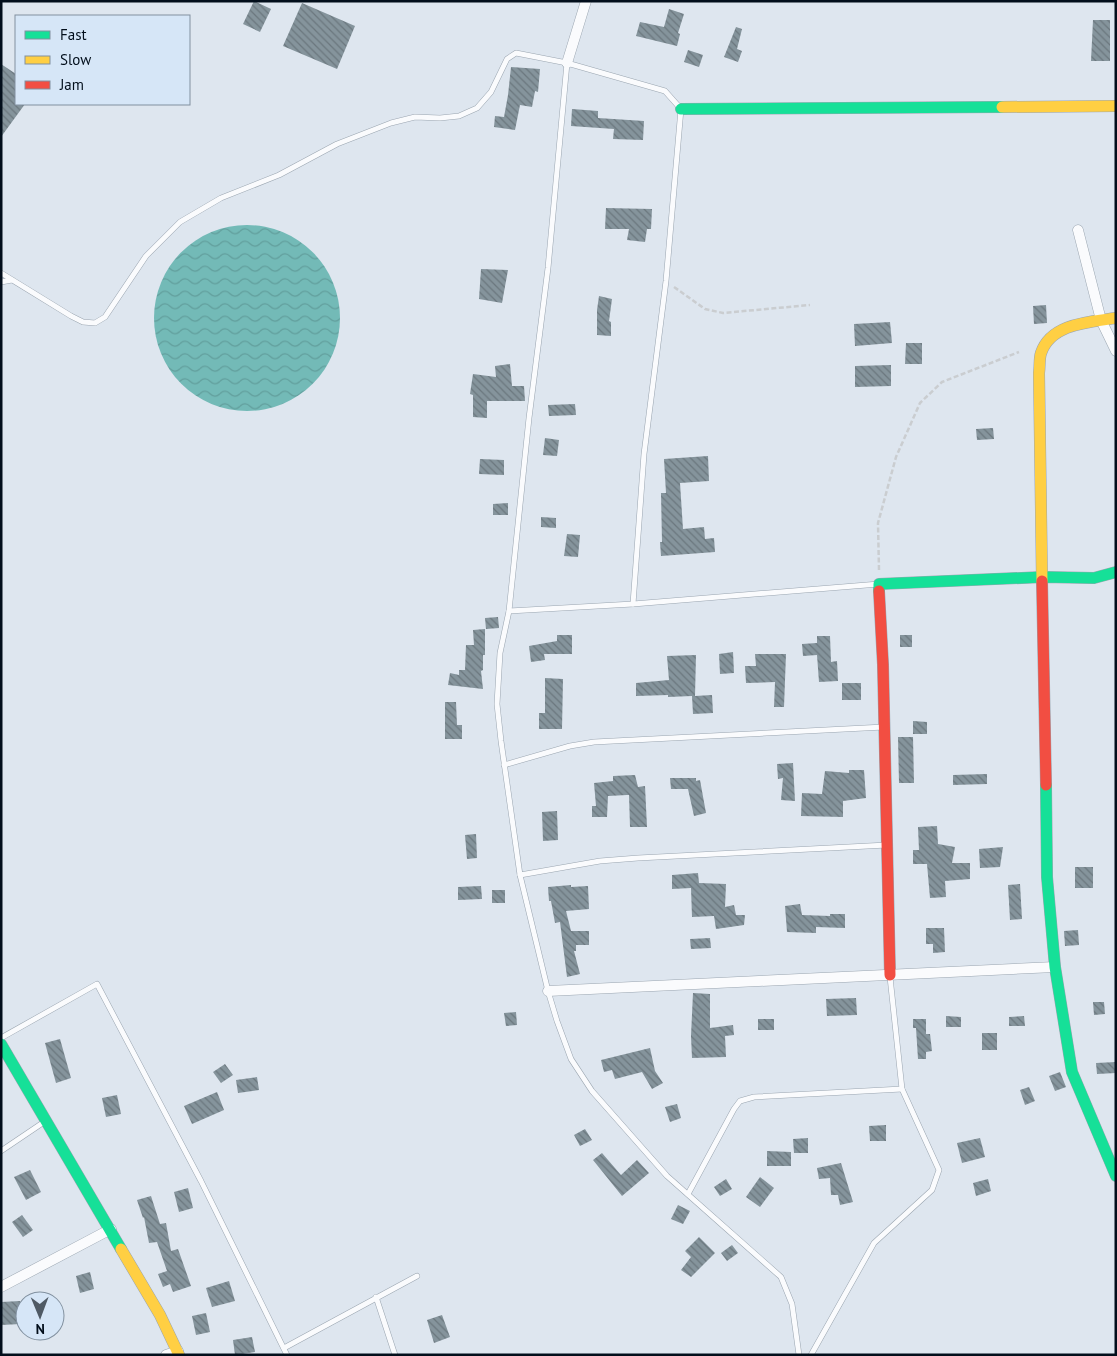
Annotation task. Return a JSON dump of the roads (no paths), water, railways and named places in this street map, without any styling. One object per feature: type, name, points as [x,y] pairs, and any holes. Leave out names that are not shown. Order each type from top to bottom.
[{"type":"street","points":[[568,64],[586,1]]},
{"type":"street","points":[[681,109],[1116,106]]},
{"type":"street","points":[[1078,230],[1101,320],[1116,351]]},
{"type":"street","points":[[1116,318],[1062,329],[1047,340],[1041,353],[1039,373],[1047,877],[1055,967],[1072,1072],[1116,1176]]},
{"type":"street","points":[[890,975],[879,584],[1043,577],[1094,578],[1116,572]]},
{"type":"street","points":[[548,991],[1055,967]]},
{"type":"street","points":[[1,1044],[160,1315],[178,1353],[166,1355]]},
{"type":"street","points":[[1,1287],[111,1230]]},
{"type":"lane","points":[[1,274],[71,316],[83,322],[95,323],[105,317],[146,256],[180,222],[198,210],[221,198],[279,175],[337,144],[391,122],[415,117],[440,118],[459,116],[477,108],[491,92],[507,59],[516,54],[568,64],[664,90],[681,109],[666,281],[644,454],[633,604]]},
{"type":"lane","points":[[568,64],[552,231],[529,418],[509,610],[500,654],[497,704],[520,875],[548,991],[571,1059],[592,1091],[667,1176],[781,1276],[792,1304],[799,1355]]},
{"type":"lane","points":[[1,282],[12,279]]},
{"type":"lane","points":[[509,610],[633,604],[879,584]]},
{"type":"lane","points":[[504,765],[570,746],[594,742],[884,727]]},
{"type":"lane","points":[[520,875],[600,861],[887,845]]},
{"type":"lane","points":[[811,1355],[874,1242],[932,1190],[939,1170],[902,1089],[890,975]]},
{"type":"lane","points":[[1,1038],[97,984],[201,1181],[287,1355]]},
{"type":"lane","points":[[688,1194],[734,1108],[740,1101],[754,1097],[902,1089]]},
{"type":"lane","points":[[1,1151],[46,1120]]},
{"type":"lane","points":[[284,1348],[417,1276]]},
{"type":"lane","points":[[376,1297],[395,1355]]},
{"type":"water","points":[[238,225],[256,225],[283,232],[313,252],[333,282],[340,309],[340,327],[333,354],[313,384],[283,404],[256,411],[238,411],[220,407],[203,400],[188,390],[175,377],[165,362],[158,345],[154,327],[154,309],[158,291],[165,274],[175,259],[188,246],[203,236],[220,229]]}]
